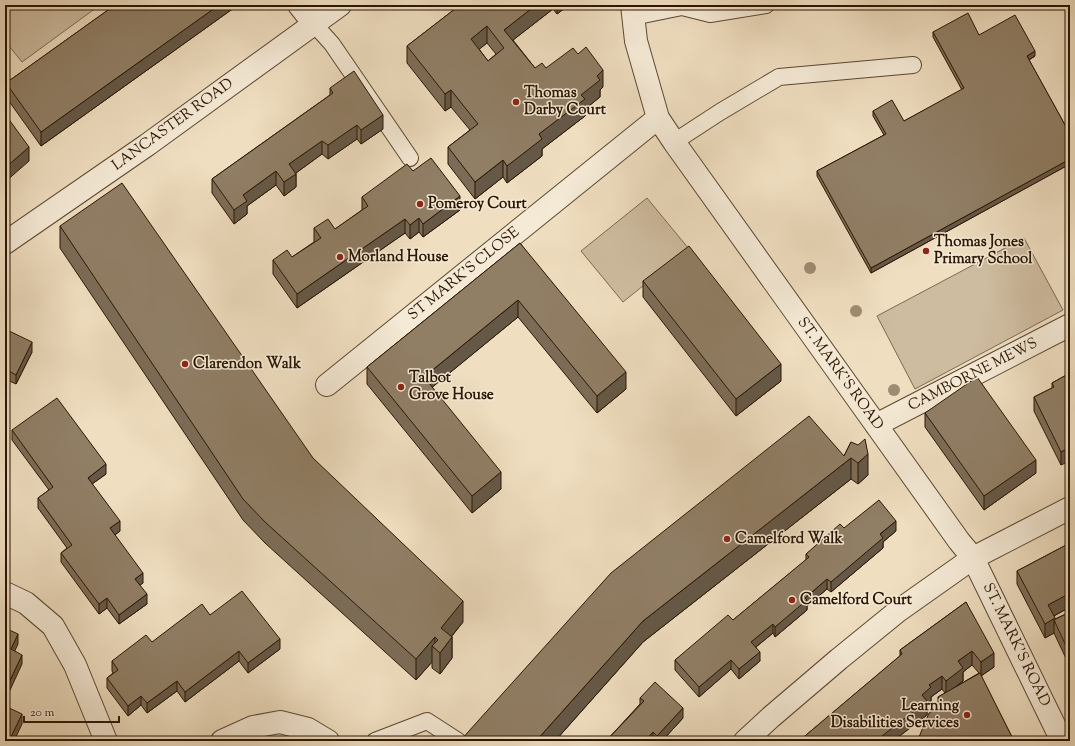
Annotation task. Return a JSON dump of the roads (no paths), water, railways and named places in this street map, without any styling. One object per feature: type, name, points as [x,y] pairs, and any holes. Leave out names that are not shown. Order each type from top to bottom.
[{"type":"street","points":[[299,5],[314,24]]},
{"type":"street","name":"LANCASTER ROAD","points":[[5,243],[147,145],[340,5]]},
{"type":"street","name":"ST. MARK'S ROAD","points":[[633,11],[636,41],[658,118],[959,541],[973,558],[1062,741]]},
{"type":"street","name":"ST MARK'S CLOSE","points":[[327,385],[658,118]]},
{"type":"street","name":"CAMBORNE MEWS","points":[[876,425],[1070,325]]},
{"type":"street","points":[[745,741],[770,717],[839,658],[898,611],[973,558],[1070,508]]},
{"type":"street","points":[[5,593],[26,603],[53,626],[76,665],[106,741]]},
{"type":"street","points":[[222,741],[253,727],[280,722],[308,729],[328,741]]},
{"type":"lane","points":[[633,11],[682,7],[710,14],[766,5]]},
{"type":"lane","points":[[314,24],[332,44],[410,158]]},
{"type":"lane","points":[[674,142],[720,112],[779,77],[913,64]]},
{"type":"lane","points":[[375,741],[427,721],[458,741]]},
{"type":"place","name":"Thomas Darby Court","points":[[516,102]]},
{"type":"place","name":"Pomeroy Court","points":[[420,204]]},
{"type":"place","name":"Thomas Jones Primary School","points":[[926,251]]},
{"type":"place","name":"Morland House","points":[[340,257]]},
{"type":"place","name":"Clarendon Walk","points":[[185,364]]},
{"type":"place","name":"Talbot Grove House","points":[[401,387]]},
{"type":"place","name":"Camelford Walk","points":[[727,539]]},
{"type":"place","name":"Camelford Court","points":[[792,600]]},
{"type":"place","name":"Learning Disabilities Services","points":[[967,715]]}]
